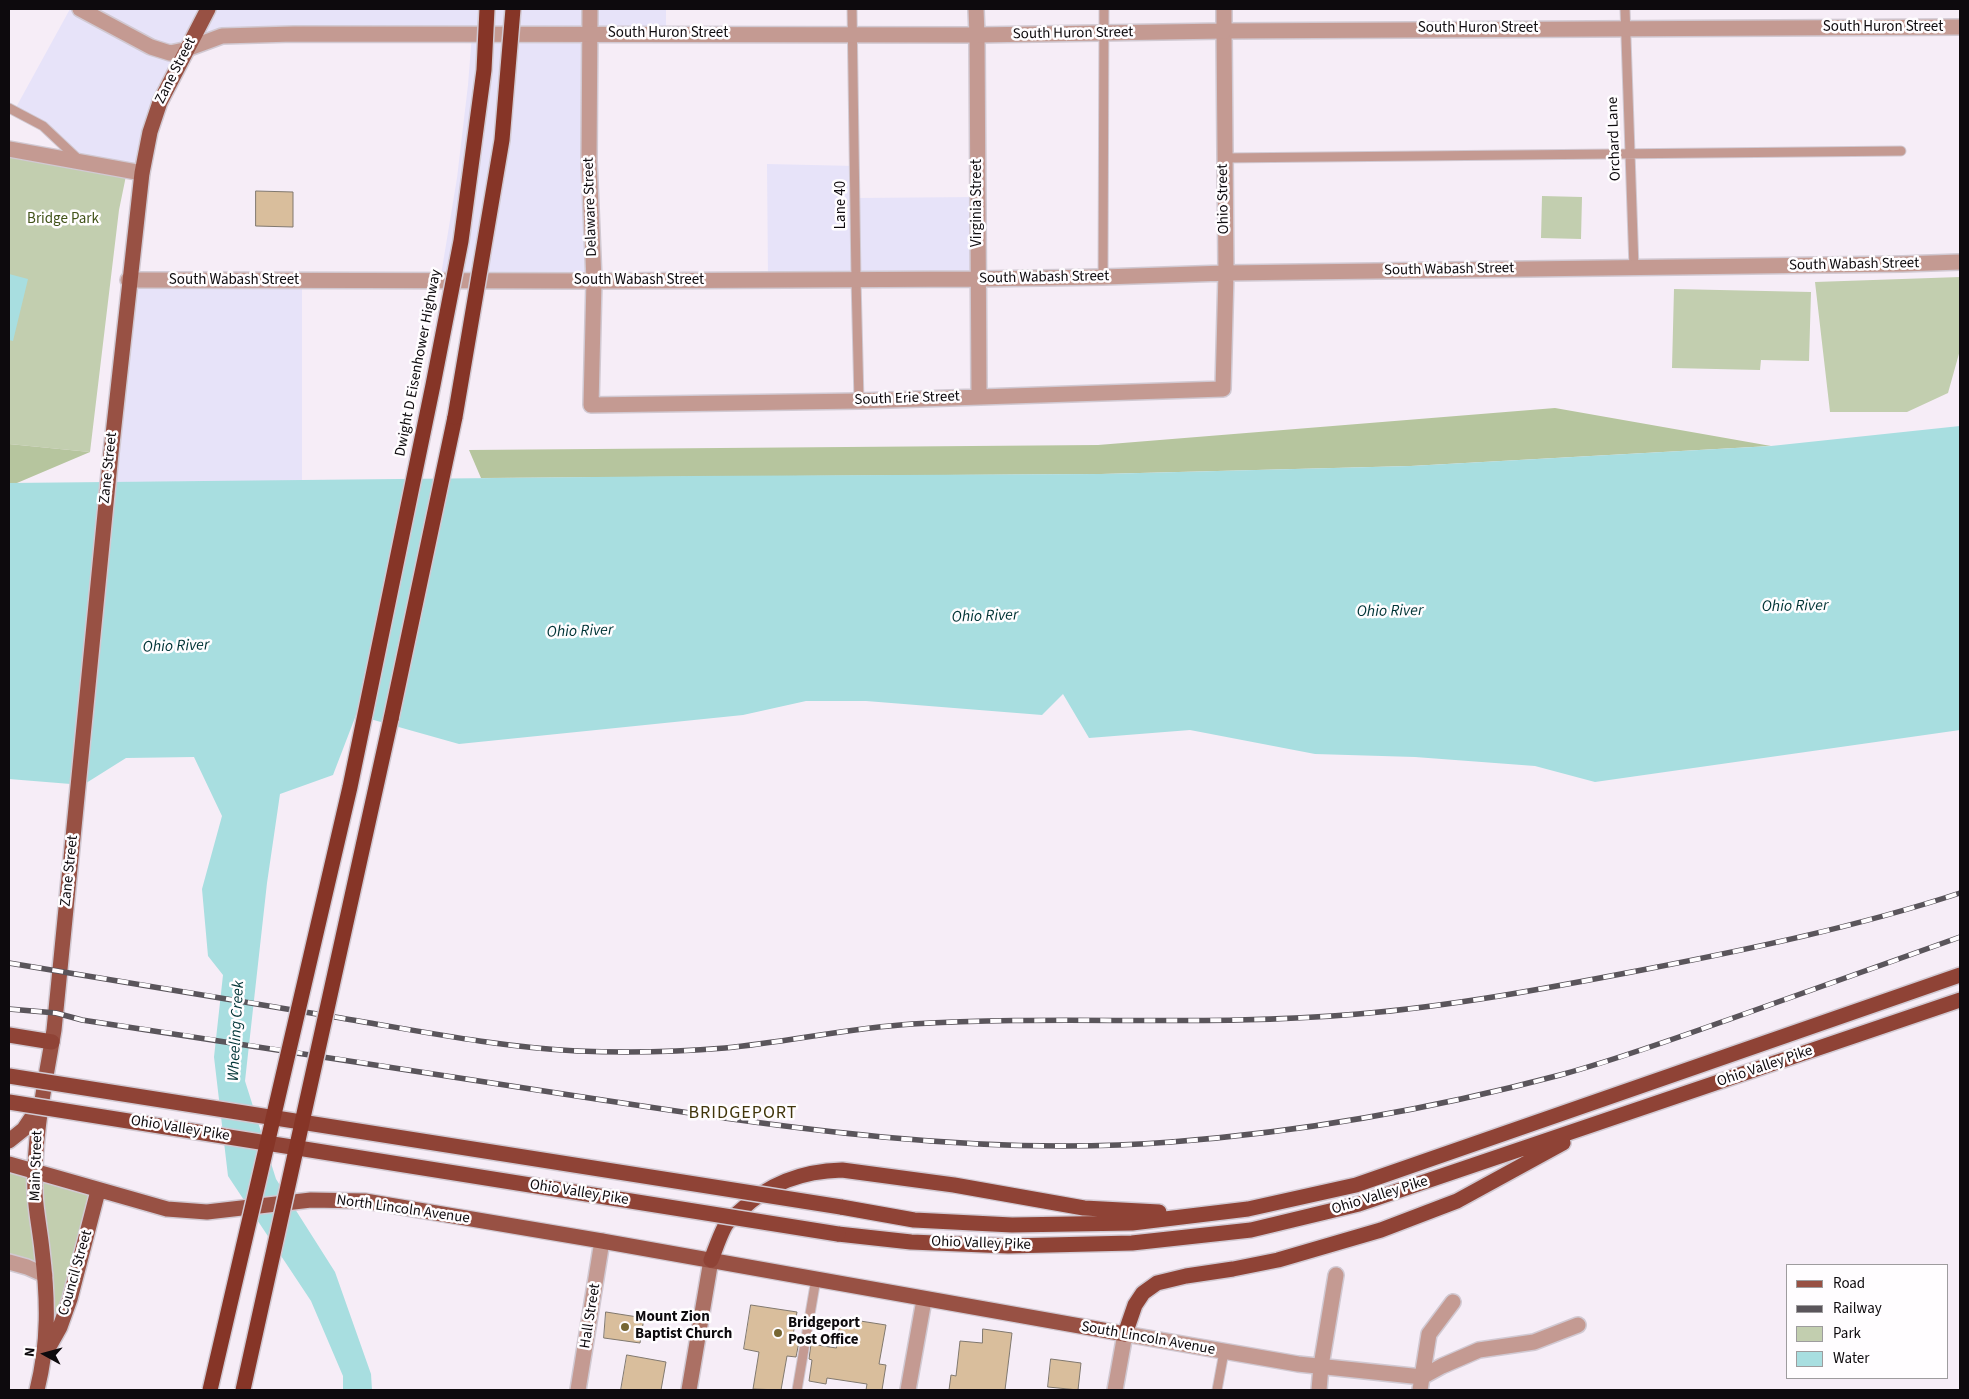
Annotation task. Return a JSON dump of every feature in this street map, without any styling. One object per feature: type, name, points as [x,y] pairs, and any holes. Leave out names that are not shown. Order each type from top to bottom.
[{"type":"highway","name":"Dwight D Eisenhower Highway","points":[[210,1390],[364,721],[462,241],[484,70],[487,9]]},
{"type":"highway","points":[[242,1390],[391,720],[455,417],[502,140],[513,9]]},
{"type":"highway","name":"Ohio Valley Pike","points":[[9,1076],[914,1220],[1012,1225],[1132,1223],[1248,1209],[1356,1186],[1960,975]]},
{"type":"highway","name":"Ohio Valley Pike","points":[[9,1102],[838,1234],[911,1242],[1008,1246],[1132,1243],[1251,1230],[1359,1204],[1960,1000]]},
{"type":"highway","points":[[9,1035],[52,1042]]},
{"type":"highway","points":[[1125,1334],[1135,1305],[1142,1293],[1157,1283],[1278,1260],[1381,1230],[1457,1201],[1597,1124]]},
{"type":"highway","points":[[711,1260],[725,1226],[751,1200],[780,1182],[811,1172],[827,1170],[842,1170],[954,1185],[1084,1208],[1156,1212],[1248,1209]]},
{"type":"main road","name":"Zane Street","points":[[62,941],[88,698],[128,280],[142,173],[153,120],[160,102],[208,9]]},
{"type":"main road","name":"Main Street","points":[[37,1390],[45,1353],[47,1323],[45,1275],[37,1216],[35,1171],[41,1102],[52,1042],[62,941]]},
{"type":"main road","points":[[9,1142],[33,1118],[41,1102]]},
{"type":"main road","name":"North Lincoln Avenue","points":[[9,1164],[98,1191],[168,1209],[207,1212],[329,1199],[365,1201],[711,1260]]},
{"type":"main road","name":"Council Street","points":[[45,1353],[56,1336],[68,1306],[98,1191]]},
{"type":"main road","points":[[689,1390],[711,1260]]},
{"type":"main road","name":"South Lincoln Avenue","points":[[711,1260],[924,1300],[1125,1334]]},
{"type":"street","name":"South Huron Street","points":[[80,9],[151,47],[170,53],[188,49],[211,39],[231,35],[977,35],[1625,28],[1960,28]]},
{"type":"street","name":"Delaware Street","points":[[590,9],[590,160],[594,281],[591,405]]},
{"type":"street","name":"Virginia Street","points":[[976,9],[979,396]]},
{"type":"street","name":"Ohio Street","points":[[1223,389],[1226,273],[1224,9]]},
{"type":"street","points":[[9,149],[142,173]]},
{"type":"street","name":"South Wabash Street","points":[[128,280],[594,281],[979,279],[1226,273],[1960,262]]},
{"type":"street","name":"South Erie Street","points":[[591,405],[860,400],[1223,389]]},
{"type":"street","name":"Hall Street","points":[[578,1390],[602,1241]]},
{"type":"street","points":[[9,1262],[28,1267],[45,1275]]},
{"type":"street","points":[[1319,1390],[1321,1366],[1336,1275]]},
{"type":"street","points":[[908,1390],[924,1300]]},
{"type":"street","points":[[1421,1384],[1429,1334],[1453,1302]]},
{"type":"street","points":[[1421,1384],[1442,1366],[1479,1350],[1534,1342],[1578,1325]]},
{"type":"street","points":[[1114,1390],[1125,1334]]},
{"type":"street","name":"South Lincoln Avenue","points":[[1125,1334],[1421,1384]]},
{"type":"lane","name":"Lane 40","points":[[852,9],[856,279],[860,400]]},
{"type":"lane","points":[[1103,277],[1104,9]]},
{"type":"lane","name":"Orchard Lane","points":[[1626,9],[1625,28],[1634,268]]},
{"type":"lane","points":[[9,108],[43,126],[81,162]]},
{"type":"lane","points":[[1224,158],[1901,151]]},
{"type":"lane","points":[[797,1390],[816,1279]]},
{"type":"lane","points":[[1217,1390],[1224,1352]]},
{"type":"shaded area","points":[[70,9],[666,9],[666,34],[590,34],[594,281],[440,281],[457,178],[472,34],[231,35],[188,49],[142,173],[81,162],[43,126],[14,111]]},
{"type":"shaded area","points":[[767,164],[856,166],[856,198],[978,197],[979,279],[768,280]]},
{"type":"shaded area","points":[[128,280],[302,281],[302,481],[110,482]]},
{"type":"green space","name":"Bridge Park","points":[[9,149],[127,171],[119,210],[90,452],[9,444]]},
{"type":"green space","points":[[1542,196],[1582,197],[1581,239],[1541,238]]},
{"type":"green space","points":[[1960,277],[1960,350],[1948,393],[1907,412],[1830,412],[1815,282]]},
{"type":"green space","points":[[1674,289],[1811,292],[1809,361],[1761,360],[1760,370],[1672,368]]},
{"type":"green space","points":[[1555,408],[1771,446],[1411,466],[1101,474],[481,478],[469,450],[1098,445]]},
{"type":"green space","points":[[9,444],[90,452],[17,483],[9,483]]},
{"type":"green space","points":[[9,1164],[98,1191],[53,1343],[45,1275],[9,1262]]},
{"type":"water","points":[[9,274],[28,279],[13,341],[9,340]]},
{"type":"water","points":[[1960,426],[1960,730],[1595,782],[1535,766],[1415,757],[1315,754],[1190,730],[1089,738],[1063,694],[1042,715],[866,701],[806,701],[743,715],[459,744],[356,715],[333,775],[280,794],[267,883],[245,1081],[276,1179],[335,1272],[371,1374],[372,1390],[343,1390],[343,1376],[311,1301],[228,1176],[214,1057],[223,975],[208,956],[202,889],[222,816],[194,757],[126,758],[83,785],[9,779],[9,483],[1101,474],[1411,466],[1771,446]]},
{"type":"building","points":[[256,191],[293,192],[293,227],[256,226]]},
{"type":"building","points":[[751,1305],[797,1312],[792,1341],[799,1342],[796,1357],[787,1356],[781,1390],[753,1389],[759,1352],[744,1349]]},
{"type":"building","points":[[606,1312],[644,1318],[640,1343],[604,1338]]},
{"type":"building","points":[[841,1318],[886,1325],[879,1364],[886,1365],[882,1390],[866,1390],[867,1384],[827,1378],[826,1384],[809,1381],[812,1360],[809,1359],[811,1344],[836,1348]]},
{"type":"building","points":[[983,1329],[1012,1333],[1005,1390],[949,1390],[951,1375],[956,1376],[960,1341],[982,1343]]},
{"type":"building","points":[[627,1355],[666,1362],[661,1390],[621,1390]]},
{"type":"building","points":[[1051,1359],[1081,1363],[1078,1390],[1048,1387]]},
{"type":"railway","points":[[9,963],[518,1046],[577,1051],[670,1051],[749,1045],[912,1024],[1024,1020],[1247,1020],[1394,1011],[1501,996],[1682,962],[1842,927],[1960,893]]},
{"type":"railway","points":[[9,1009],[56,1013],[82,1020],[739,1120],[883,1137],[955,1143],[1099,1146],[1220,1138],[1269,1132],[1367,1118],[1512,1087],[1582,1069],[1647,1048],[1960,937]]},
{"type":"place","name":"Mount Zion Baptist Church","points":[[625,1327]]},
{"type":"place","name":"Bridgeport Post Office","points":[[778,1333]]},
{"type":"district","name":"BRIDGEPORT","points":[[743,1114]]},
{"type":"water label","name":"Ohio River","points":[[1795,607]]},
{"type":"water label","name":"Ohio River","points":[[1390,612]]},
{"type":"water label","name":"Ohio River","points":[[985,617]]},
{"type":"water label","name":"Ohio River","points":[[580,632]]},
{"type":"water label","name":"Ohio River","points":[[176,647]]},
{"type":"water label","name":"Wheeling Creek","points":[[237,1031]]}]
